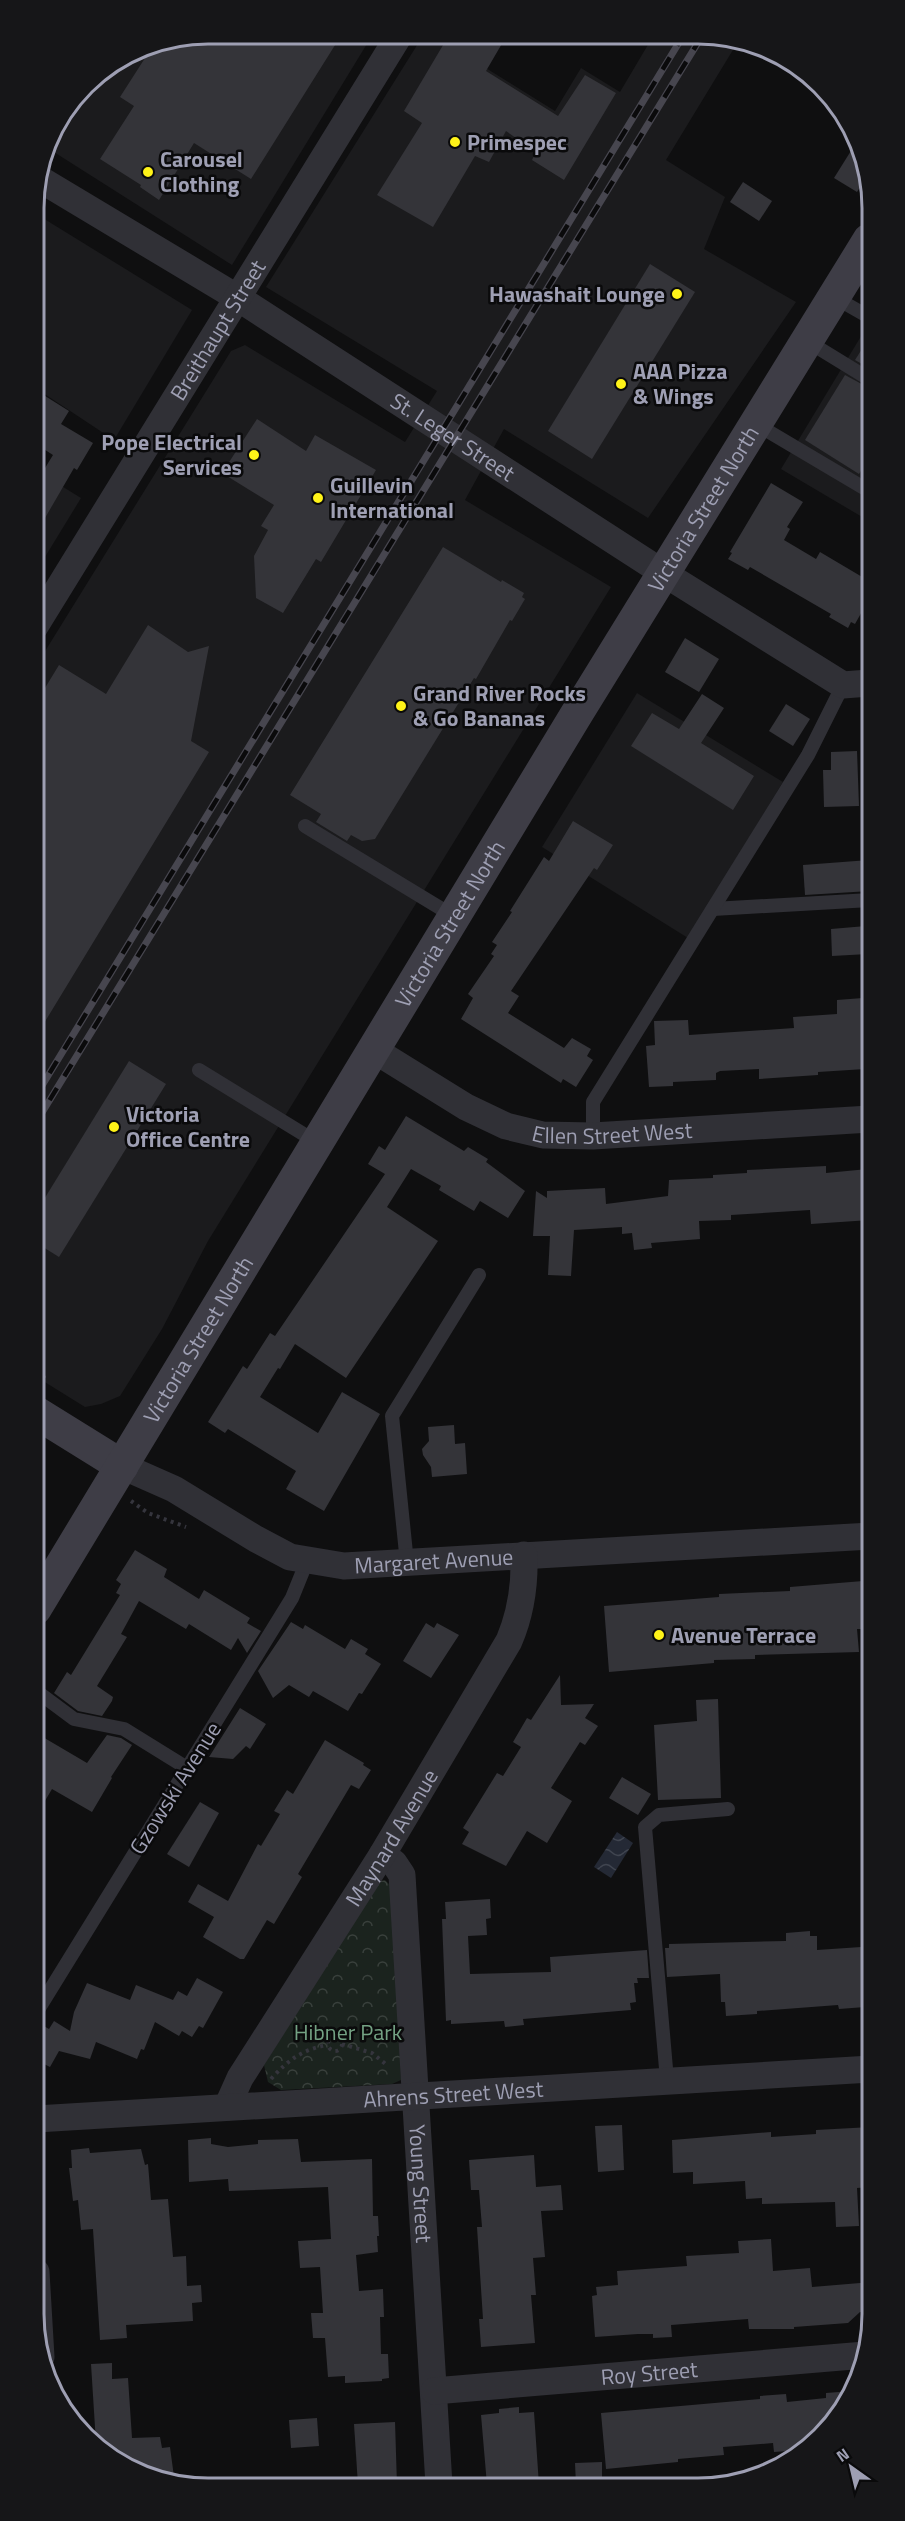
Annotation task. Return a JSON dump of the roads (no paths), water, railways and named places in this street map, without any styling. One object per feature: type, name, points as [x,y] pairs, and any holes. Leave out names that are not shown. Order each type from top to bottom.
[{"type":"main road","name":"Victoria Street North","points":[[43,1594],[576,715],[862,251]]},
{"type":"main road","name":"Margaret Avenue","points":[[43,1402],[122,1466]]},
{"type":"street","name":"Breithaupt Street","points":[[44,612],[394,43]]},
{"type":"street","name":"St. Leger Street","points":[[46,183],[238,298],[665,573],[856,684]]},
{"type":"street","name":"Ellen Street West","points":[[374,1050],[466,1107],[506,1126],[543,1136],[593,1136],[862,1120]]},
{"type":"street","name":"Margaret Avenue","points":[[122,1466],[174,1489],[290,1557],[344,1566],[861,1536]]},
{"type":"street","name":"Maynard Avenue","points":[[227,2107],[240,2078],[382,1855],[508,1641],[518,1621],[522,1598],[524,1555]]},
{"type":"street","name":"Young Street","points":[[382,1855],[394,1863],[402,1875],[439,2478]]},
{"type":"street","name":"Ahrens Street West","points":[[43,2119],[861,2070]]},
{"type":"street","name":"Roy Street","points":[[434,2391],[856,2356]]},
{"type":"lane","points":[[834,297],[862,313]]},
{"type":"lane","points":[[807,341],[862,375]]},
{"type":"lane","points":[[756,424],[862,487]]},
{"type":"lane","points":[[593,1136],[593,1102],[808,755],[856,684]]},
{"type":"lane","points":[[305,826],[455,917]]},
{"type":"lane","points":[[713,909],[862,900]]},
{"type":"lane","points":[[200,1070],[318,1143]]},
{"type":"lane","points":[[407,1563],[392,1416],[479,1275]]},
{"type":"lane","name":"Gzowski Avenue","points":[[43,2001],[292,1598],[307,1561]]},
{"type":"lane","points":[[43,1696],[74,1719],[124,1729],[187,1768]]},
{"type":"lane","points":[[667,2080],[645,1827],[659,1815],[728,1809]]},
{"type":"water","points":[[617,1832],[633,1843],[611,1878],[594,1867]]},
{"type":"railway","points":[[44,1083],[679,43]]},
{"type":"railway","points":[[44,1110],[698,43]]},
{"type":"place","name":"Primespec","points":[[455,142]]},
{"type":"place","name":"Carousel Clothing","points":[[148,172]]},
{"type":"place","name":"Hawashait Lounge","points":[[677,294]]},
{"type":"place","name":"AAA Pizza & Wings","points":[[621,384]]},
{"type":"place","name":"Pope Electrical Services","points":[[254,455]]},
{"type":"place","name":"Guillevin International","points":[[318,498]]},
{"type":"place","name":"Grand River Rocks & Go Bananas","points":[[401,706]]},
{"type":"place","name":"Victoria Office Centre","points":[[114,1127]]},
{"type":"place","name":"Avenue Terrace","points":[[659,1635]]},
{"type":"park label","name":"Hibner Park","points":[[348,2032]]}]
